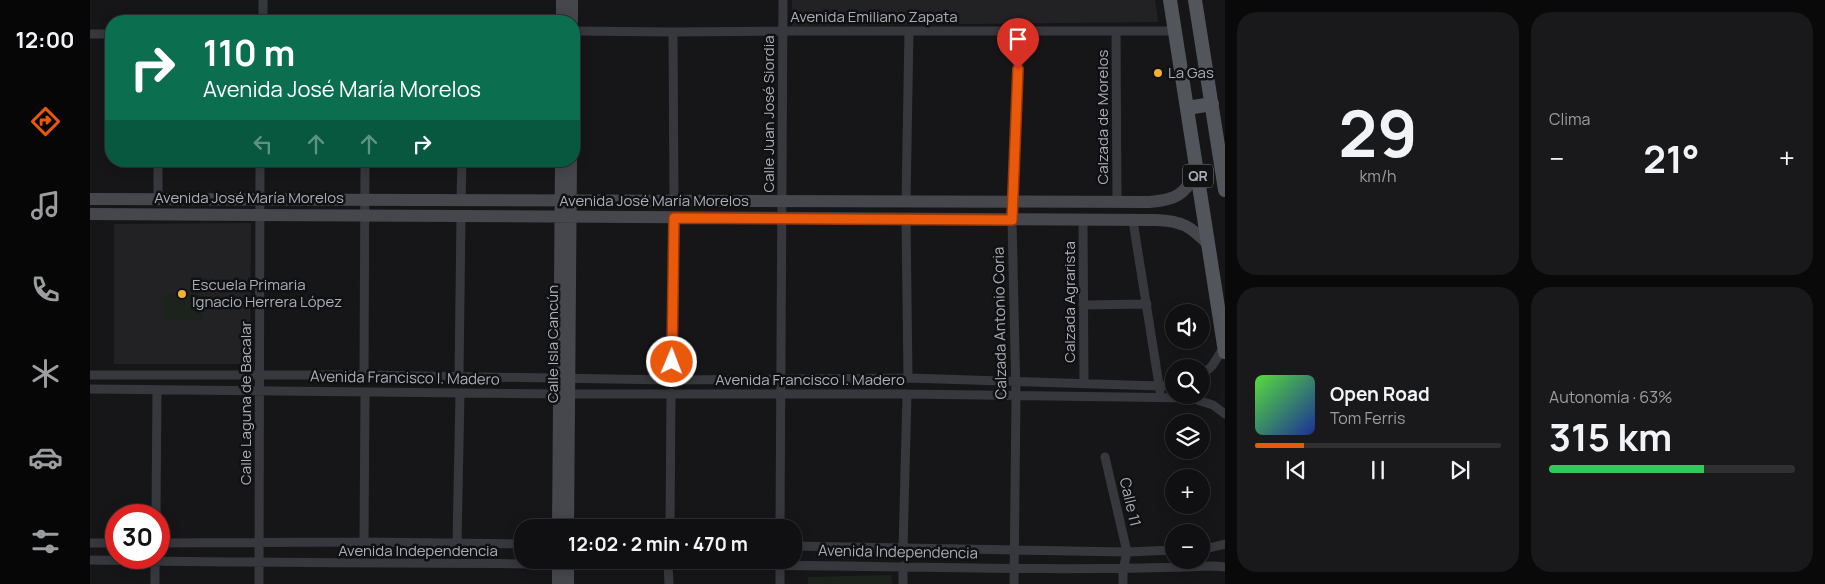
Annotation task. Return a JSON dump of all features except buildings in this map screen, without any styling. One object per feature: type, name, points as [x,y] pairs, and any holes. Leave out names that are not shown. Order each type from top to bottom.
[{"type":"main road","name":"QR","points":[[1170,0],[1225,350]]},
{"type":"main road","name":"QR","points":[[1195,0],[1225,190]]},
{"type":"main road","points":[[1187,108],[1212,104]]},
{"type":"street","points":[[263,0],[263,15]]},
{"type":"street","points":[[562,0],[562,15]]},
{"type":"street","points":[[572,0],[572,15]]},
{"type":"street","name":"Calle Juan José Siordia","points":[[780,519],[783,0]]},
{"type":"street","name":"Avenida Emiliano Zapata","points":[[580,31],[1175,31]]},
{"type":"street","points":[[906,202],[909,31]]},
{"type":"street","name":"Calzada Antonio Coria","points":[[1014,584],[1016,396],[1012,220],[1019,31]]},
{"type":"street","name":"Calzada de Morelos","points":[[1116,31],[1117,202]]},
{"type":"street","points":[[673,32],[674,201]]},
{"type":"street","points":[[90,34],[105,34]]},
{"type":"street","points":[[158,167],[158,199]]},
{"type":"street","name":"Calle Laguna de Bacalar","points":[[259,584],[260,167]]},
{"type":"street","points":[[364,375],[365,167]]},
{"type":"street","points":[[461,200],[462,167]]},
{"type":"street","name":"Calle Isla Cancún","points":[[562,167],[566,200]]},
{"type":"street","name":"Calle Isla Cancún","points":[[568,519],[564,394],[565,217],[570,167]]},
{"type":"street","name":"Avenida José María Morelos","points":[[90,199],[1149,202],[1171,199],[1182,194],[1190,185],[1197,172]]},
{"type":"street","name":"Avenida José María Morelos","points":[[90,214],[1156,220],[1184,223],[1195,230],[1209,245]]},
{"type":"street","points":[[459,376],[461,216]]},
{"type":"street","points":[[671,380],[674,218]]},
{"type":"street","points":[[906,219],[908,378]]},
{"type":"street","name":"Calzada Agrarista","points":[[1083,220],[1084,383]]},
{"type":"street","points":[[1133,220],[1161,398]]},
{"type":"street","points":[[1083,305],[1147,304]]},
{"type":"street","points":[[1210,368],[1225,350]]},
{"type":"street","name":"Avenida Francisco I. Madero","points":[[90,375],[260,374],[671,380],[908,378],[1165,385]]},
{"type":"street","name":"Avenida Francisco I. Madero","points":[[90,389],[564,394],[907,394],[1191,398],[1213,405],[1225,414]]},
{"type":"street","points":[[156,504],[157,390]]},
{"type":"street","points":[[364,542],[365,392]]},
{"type":"street","points":[[457,543],[460,393]]},
{"type":"street","points":[[670,519],[671,393]]},
{"type":"street","name":"Calle Isla Cancún","points":[[558,519],[564,394]]},
{"type":"street","points":[[903,549],[907,394]]},
{"type":"street","name":"Calle 11","points":[[1105,457],[1127,552]]},
{"type":"street","name":"Avenida Independencia","points":[[170,543],[364,542],[514,544]]},
{"type":"street","points":[[90,543],[105,543]]},
{"type":"street","points":[[1210,548],[1225,544]]},
{"type":"street","name":"Avenida Independencia","points":[[802,546],[1014,551],[1165,550]]},
{"type":"street","points":[[1123,584],[1123,570],[1127,552]]},
{"type":"street","name":"Avenida Independencia","points":[[90,560],[105,560]]},
{"type":"street","name":"Avenida Independencia","points":[[170,562],[259,564],[514,562]]},
{"type":"street","name":"Avenida Independencia","points":[[802,563],[1123,570],[1215,566],[1225,568]]},
{"type":"street","points":[[903,566],[903,584]]},
{"type":"street","points":[[155,569],[155,584]]},
{"type":"street","points":[[558,584],[561,569]]},
{"type":"street","points":[[565,569],[568,584]]},
{"type":"street","points":[[668,569],[669,584]]},
{"type":"street","points":[[780,569],[780,584]]},
{"type":"shaded area","points":[[792,0],[1155,0],[1158,22],[792,26]]},
{"type":"shaded area","name":"Escuela Primaria Ignacio Herrera López","points":[[251,223],[250,364],[114,364],[114,224]]},
{"type":"shaded area","points":[[164,294],[202,294],[202,321],[164,321]]},
{"type":"shaded area","points":[[891,575],[892,584],[808,584],[808,577]]},
{"type":"place","name":"La Gas","points":[[1158,73]]},
{"type":"place","name":"Escuela Primaria Ignacio Herrera López","points":[[182,294]]},
{"type":"route","points":[[672,362],[674,218],[1012,220],[1018,69]]}]
